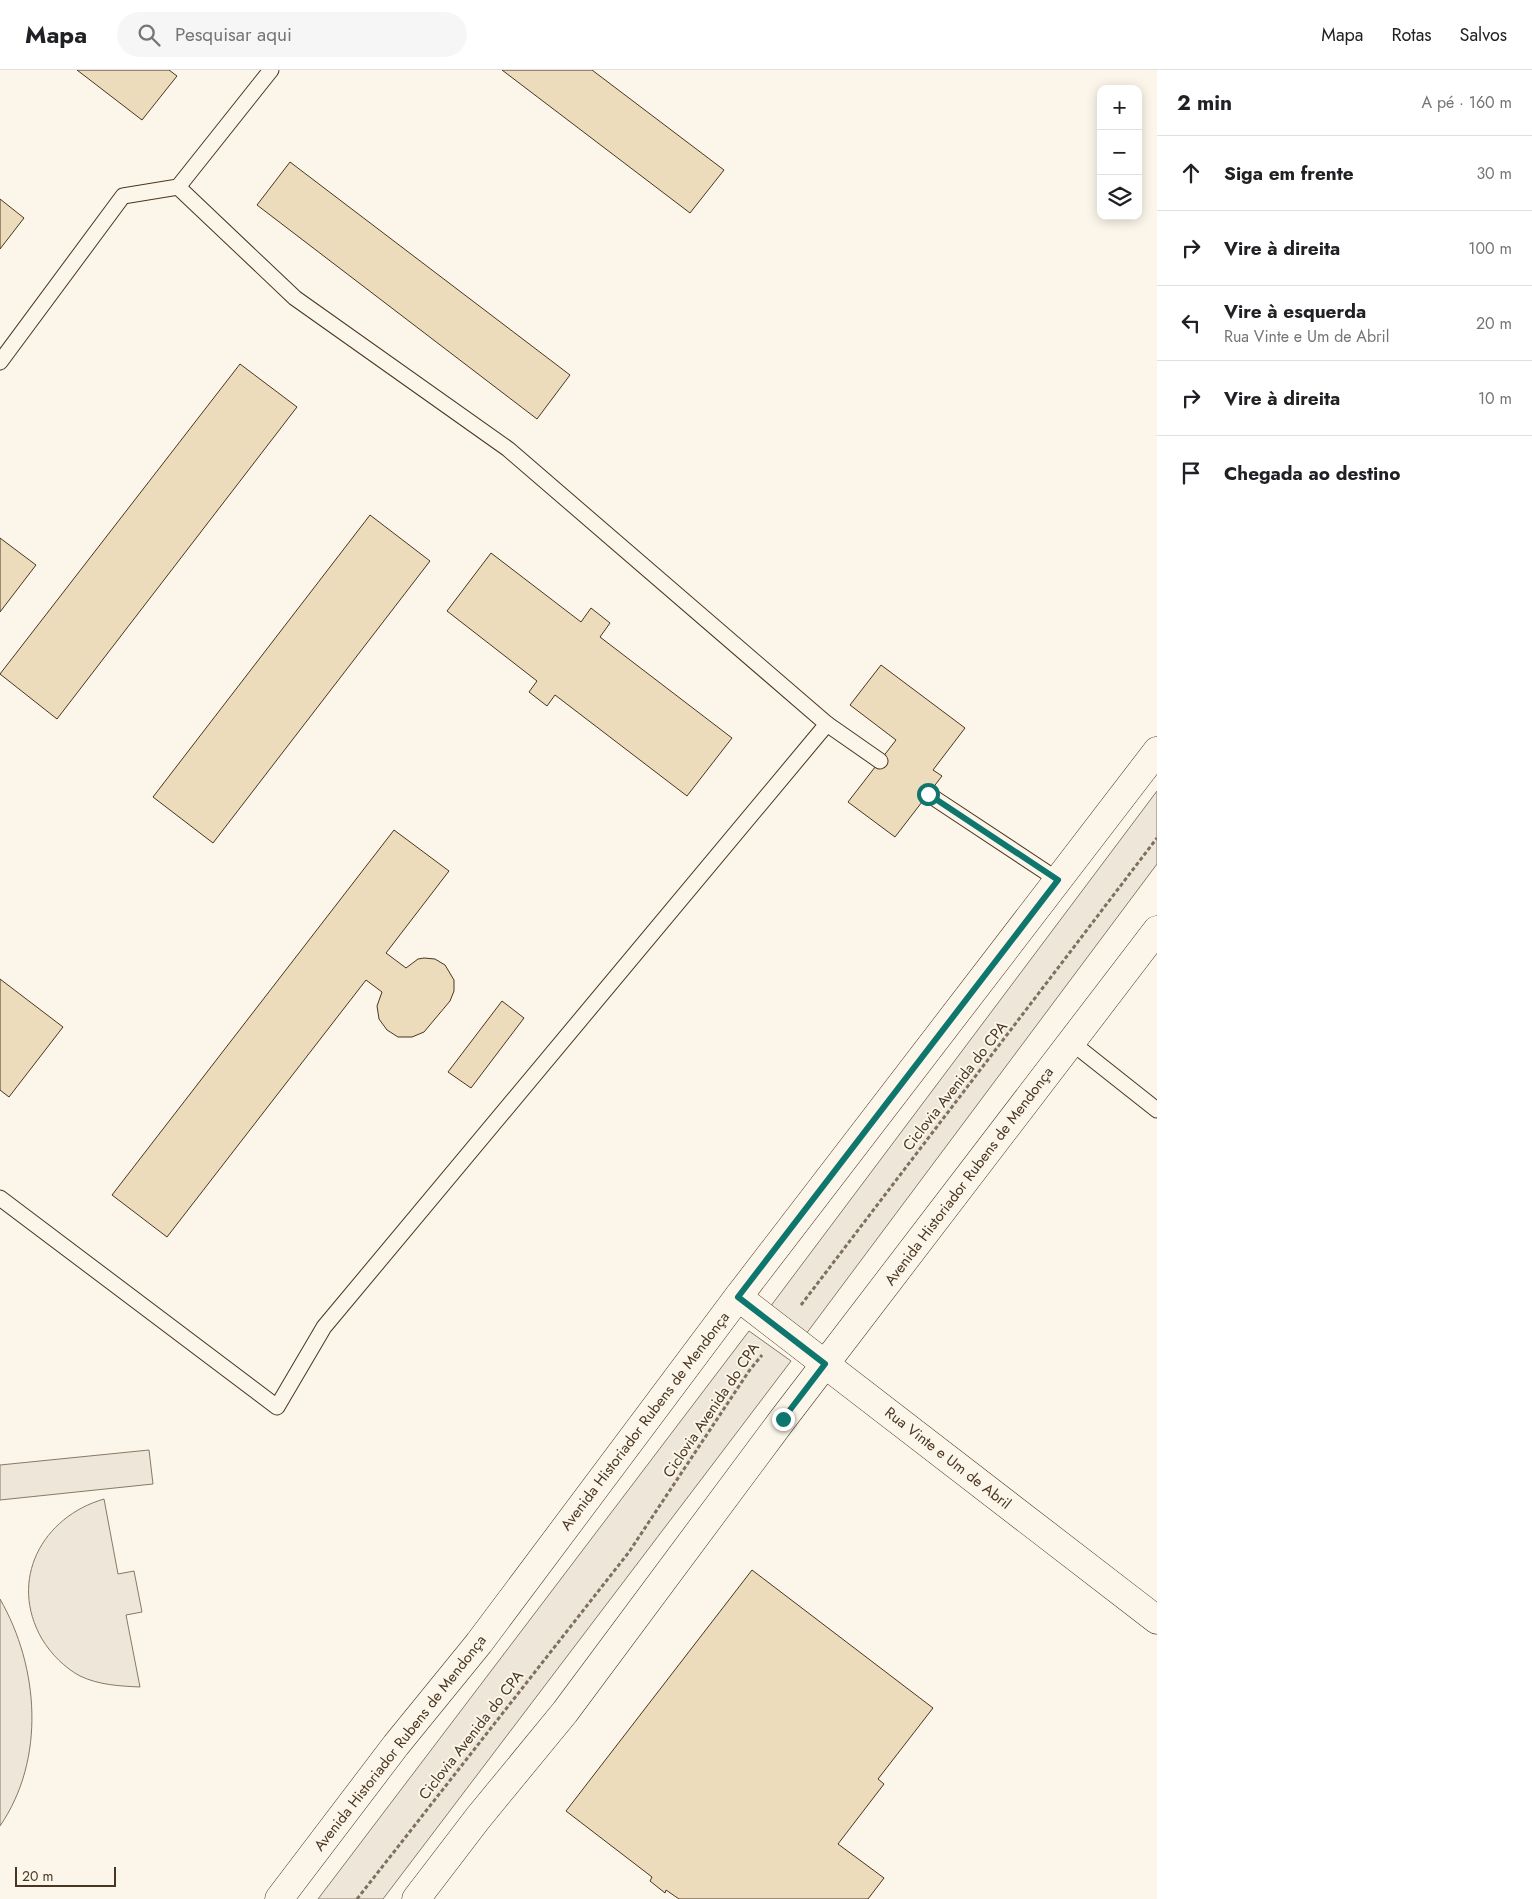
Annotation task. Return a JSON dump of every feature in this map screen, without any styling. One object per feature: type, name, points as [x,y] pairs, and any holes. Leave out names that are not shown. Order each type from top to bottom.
[{"type":"main road","name":"Avenida Historiador Rubens de Mendonça","points":[[278,1899],[396,1745],[479,1643],[738,1297],[1157,751]]},
{"type":"main road","name":"Avenida Historiador Rubens de Mendonça","points":[[416,1899],[478,1818],[565,1712],[825,1364],[1157,930]]},
{"type":"main road","name":"Rua Vinte e Um de Abril","points":[[738,1297],[1157,1620]]},
{"type":"lane","points":[[0,362],[123,196],[178,187],[271,70]]},
{"type":"lane","points":[[178,187],[295,298],[508,449],[827,724],[880,761]]},
{"type":"lane","points":[[0,1198],[277,1407],[324,1327],[827,724]]},
{"type":"lane","points":[[928,794],[1058,880]]},
{"type":"lane","points":[[1071,1042],[1157,1110]]},
{"type":"path","name":"Ciclovia Avenida do CPA","points":[[357,1899],[630,1552],[749,1371],[1157,838]]},
{"type":"shaded area","points":[[1157,791],[1157,864],[806,1334],[770,1307]]},
{"type":"shaded area","points":[[749,1331],[791,1361],[383,1899],[318,1899]]},
{"type":"shaded area","points":[[149,1450],[153,1484],[0,1500],[0,1465]]},
{"type":"shaded area","points":[[104,1499],[118,1574],[134,1571],[142,1612],[126,1615],[140,1687],[102,1683],[74,1673],[50,1650],[42,1639],[32,1617],[29,1595],[30,1574],[37,1554],[48,1536],[63,1520],[82,1508]]},
{"type":"shaded area","points":[[0,1599],[13,1626],[23,1654],[29,1683],[32,1713],[30,1743],[25,1772],[15,1800],[0,1826]]},
{"type":"building","points":[[77,70],[169,70],[177,76],[142,120]]},
{"type":"building","points":[[502,70],[592,70],[724,170],[690,213]]},
{"type":"building","points":[[290,162],[570,375],[537,419],[257,205]]},
{"type":"building","points":[[0,199],[24,218],[0,249]]},
{"type":"building","points":[[240,364],[297,407],[57,719],[0,674]]},
{"type":"building","points":[[370,515],[430,561],[213,843],[153,797]]},
{"type":"building","points":[[0,538],[36,565],[0,612]]},
{"type":"building","points":[[491,553],[581,622],[591,608],[610,623],[600,637],[732,738],[687,796],[555,695],[547,706],[529,692],[537,681],[447,611]]},
{"type":"building","points":[[881,665],[965,728],[933,770],[942,776],[895,837],[848,802],[896,740],[850,705]]},
{"type":"building","points":[[394,830],[449,871],[386,953],[406,968],[418,959],[424,958],[435,959],[445,965],[454,980],[454,991],[450,1001],[424,1032],[412,1037],[398,1037],[387,1030],[379,1019],[377,1006],[382,992],[366,980],[167,1237],[112,1195]]},
{"type":"building","points":[[0,979],[63,1027],[9,1097],[0,1090]]},
{"type":"building","points":[[502,1001],[524,1018],[471,1088],[448,1072]]},
{"type":"building","points":[[752,1570],[933,1708],[878,1779],[884,1784],[838,1844],[884,1878],[868,1899],[679,1899],[666,1890],[665,1893],[650,1881],[652,1877],[566,1811]]},
{"type":"route","points":[[783,1419],[825,1364],[738,1297],[1058,880],[928,794]]}]
